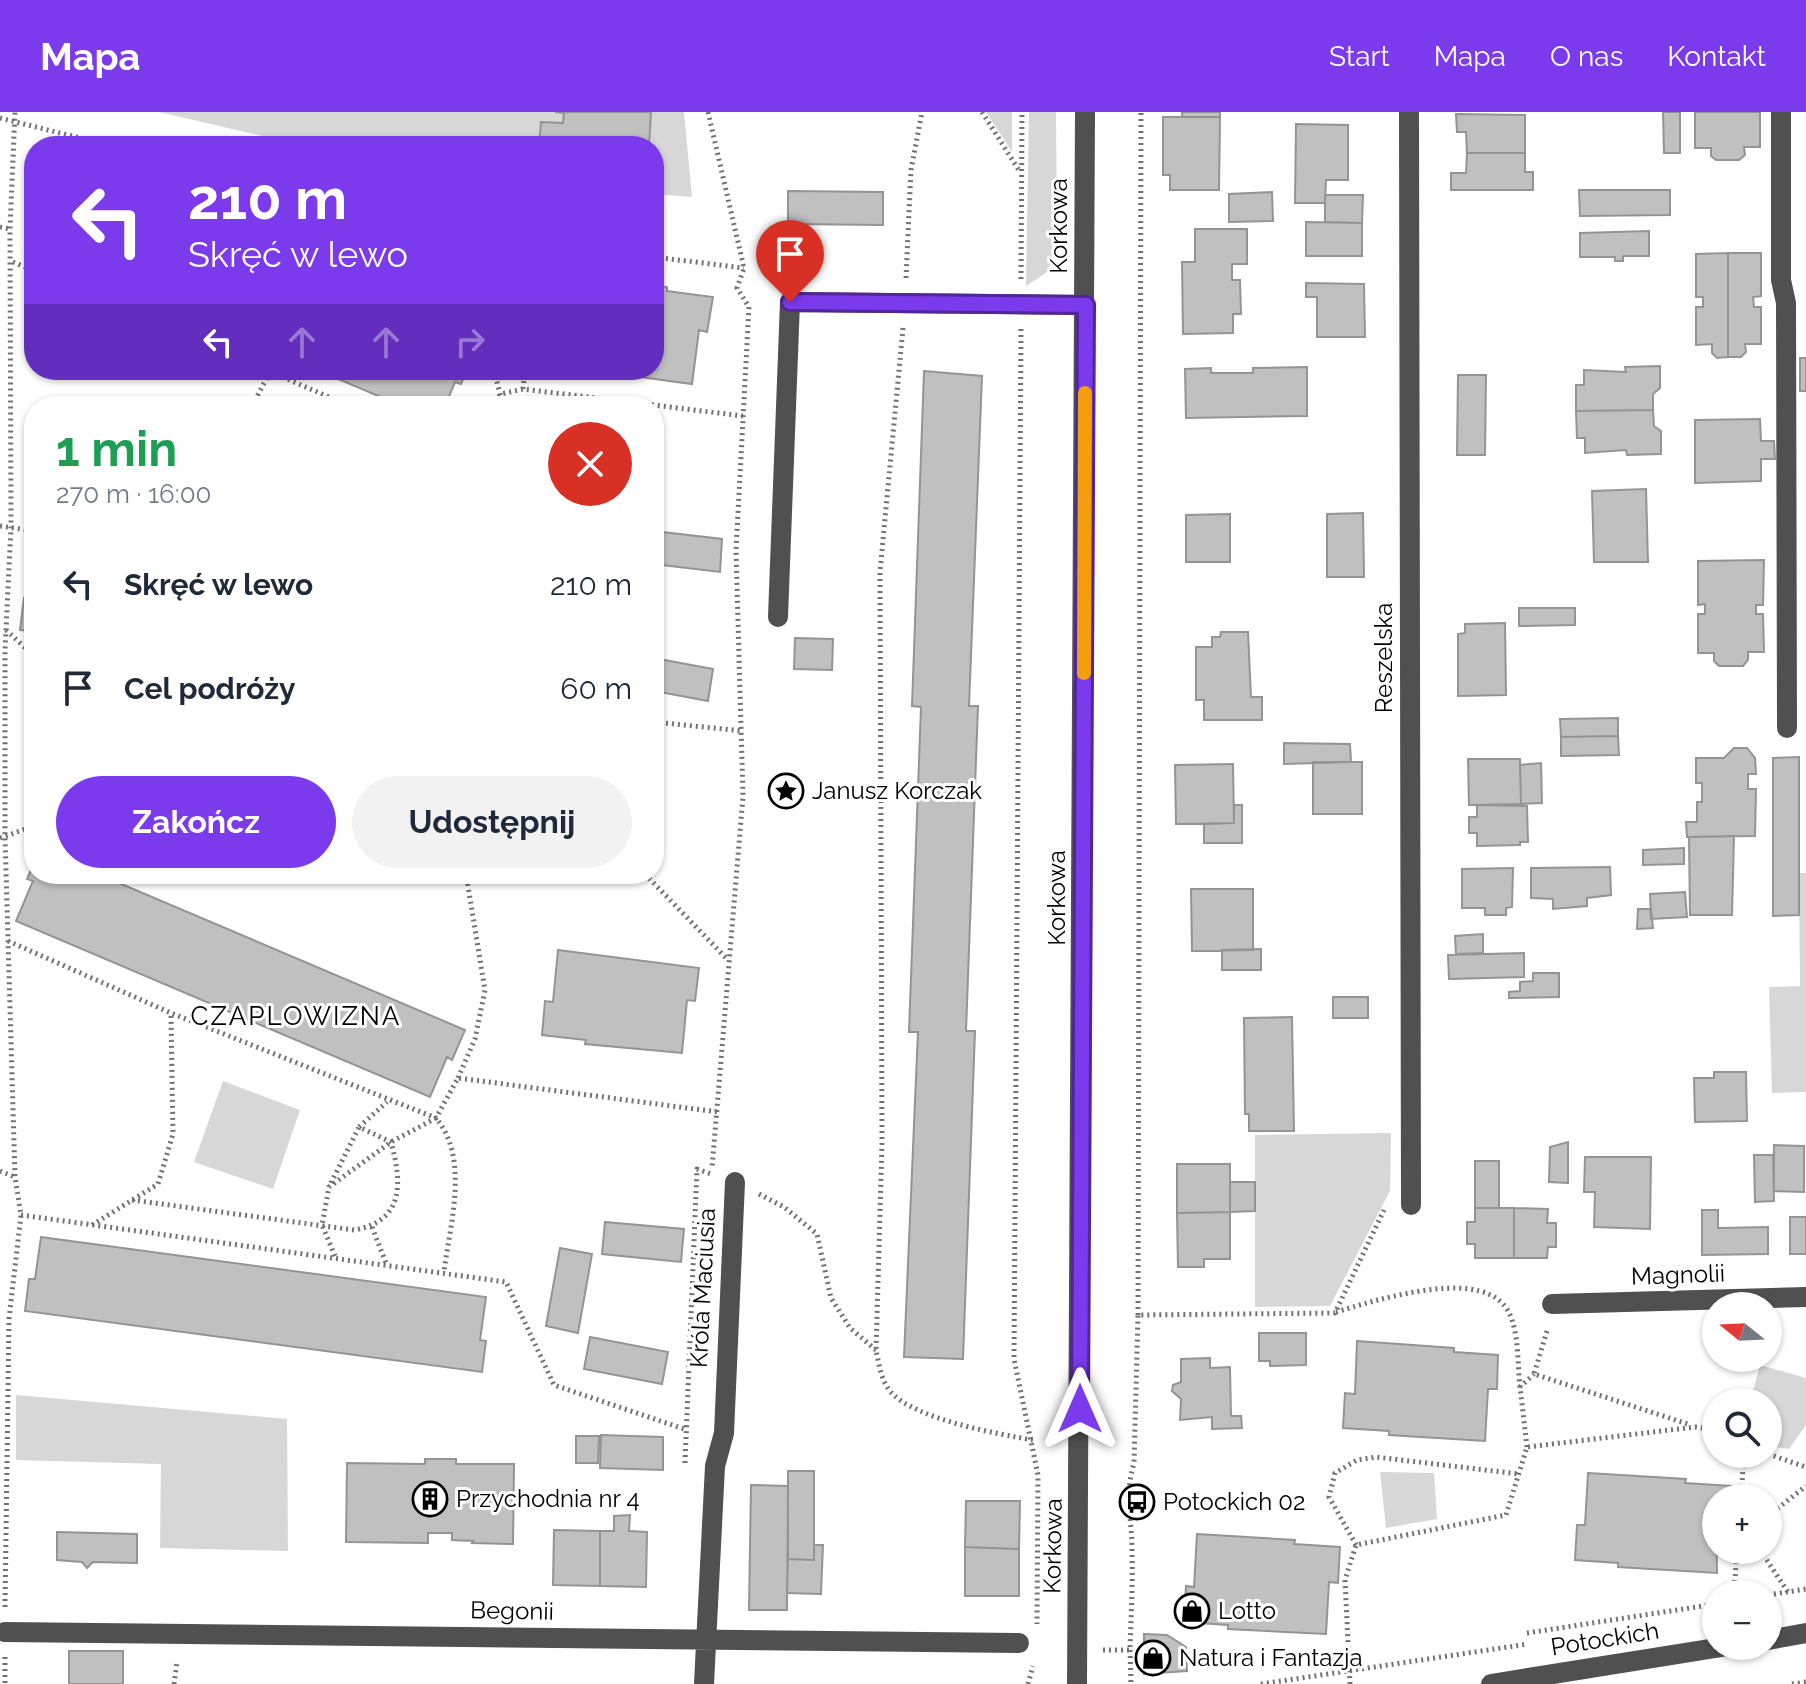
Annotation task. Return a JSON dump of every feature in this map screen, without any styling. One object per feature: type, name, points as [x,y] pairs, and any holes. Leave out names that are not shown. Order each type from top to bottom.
[{"type":"street","name":"Korkowa","points":[[1077,1684],[1085,112]]},
{"type":"street","name":"Reszelska","points":[[1409,112],[1411,1205]]},
{"type":"street","points":[[1781,112],[1781,280],[1786,303],[1787,728]]},
{"type":"street","points":[[778,617],[790,302],[1086,305]]},
{"type":"street","name":"Króla Maciusia","points":[[704,1684],[715,1466],[724,1433],[735,1182]]},
{"type":"street","name":"Magnolii","points":[[1552,1304],[1806,1297]]},
{"type":"street","name":"Begonii","points":[[5,1632],[706,1641],[1025,1636]]},
{"type":"street","points":[[1782,1637],[1806,1633]]},
{"type":"street","name":"Potockich","points":[[1491,1684],[1702,1650]]},
{"type":"path","points":[[664,258],[744,268],[708,112]]},
{"type":"path","points":[[922,112],[911,170],[905,303],[880,572],[882,1143],[876,1350],[884,1382],[893,1395],[970,1429],[1033,1440]]},
{"type":"path","points":[[982,112],[1022,175]]},
{"type":"path","points":[[1022,112],[1014,1359],[1038,1475],[1037,1627]]},
{"type":"path","points":[[1131,1684],[1132,1546],[1127,1518],[1128,1484],[1134,1463],[1138,1315],[1141,112]]},
{"type":"path","points":[[5,1684],[9,1319],[21,1215],[15,1177],[2,838],[2,650],[6,629],[11,528],[10,229],[14,116]]},
{"type":"path","points":[[0,118],[14,116],[79,136]]},
{"type":"path","points":[[0,227],[10,229]]},
{"type":"path","points":[[12,262],[24,267]]},
{"type":"path","name":"Króla Maciusia","points":[[735,1182],[711,1174],[737,863],[743,731],[735,622],[749,307],[737,288],[744,268]]},
{"type":"path","points":[[289,380],[327,396]]},
{"type":"path","points":[[497,380],[501,394],[523,389],[580,396]]},
{"type":"path","points":[[523,389],[524,380]]},
{"type":"path","points":[[664,406],[743,416]]},
{"type":"path","points":[[0,526],[24,530]]},
{"type":"path","points":[[6,629],[24,646]]},
{"type":"path","points":[[664,723],[743,731]]},
{"type":"path","points":[[2,838],[24,830]]},
{"type":"path","points":[[329,1187],[391,1142],[436,1118],[458,1078],[475,1039],[485,990],[468,884]]},
{"type":"path","points":[[655,884],[729,961]]},
{"type":"path","points":[[8,941],[171,1013],[387,1102],[436,1118],[447,1132],[456,1182],[444,1272]]},
{"type":"path","points":[[91,1226],[158,1184],[173,1134],[171,1013]]},
{"type":"path","points":[[458,1078],[718,1112]]},
{"type":"path","points":[[335,1256],[322,1225],[329,1187],[359,1127],[387,1102]]},
{"type":"path","points":[[132,1200],[354,1230],[372,1227],[395,1205],[400,1175],[391,1142],[359,1127]]},
{"type":"path","points":[[685,1475],[697,1169],[711,1174]]},
{"type":"path","points":[[0,1171],[15,1177]]},
{"type":"path","points":[[735,1182],[784,1207],[817,1234],[831,1298],[850,1328],[876,1350]]},
{"type":"path","points":[[1335,1313],[1385,1207],[1411,1205]]},
{"type":"path","points":[[21,1215],[387,1263],[506,1282],[554,1385],[687,1430]]},
{"type":"path","points":[[372,1227],[387,1263]]},
{"type":"path","points":[[1138,1315],[1335,1313],[1405,1292],[1443,1288],[1486,1293],[1502,1303],[1512,1320],[1527,1447],[1506,1515],[1356,1545]]},
{"type":"path","points":[[1520,1387],[1534,1374],[1545,1345],[1552,1304]]},
{"type":"path","points":[[1534,1374],[1702,1428]]},
{"type":"path","points":[[1527,1447],[1695,1427]]},
{"type":"path","points":[[1350,1684],[1345,1580],[1356,1545],[1329,1497],[1335,1473],[1357,1460],[1376,1457],[1519,1474]]},
{"type":"path","points":[[1782,1459],[1806,1467]]},
{"type":"path","points":[[1782,1505],[1806,1486]]},
{"type":"path","points":[[1769,1564],[1788,1592]]},
{"type":"path","points":[[1782,1593],[1806,1589]]},
{"type":"path","points":[[1527,1633],[1702,1606]]},
{"type":"path","points":[[1025,1636],[1037,1627]]},
{"type":"path","points":[[1025,1636],[1037,1627]]},
{"type":"path","points":[[1261,1684],[1528,1644]]},
{"type":"path","points":[[1077,1651],[1130,1650]]},
{"type":"path","points":[[1792,1684],[1806,1682]]},
{"type":"shaded area","points":[[159,112],[684,112],[692,197],[664,195],[664,136],[262,136]]},
{"type":"shaded area","points":[[986,112],[1012,112],[1012,152]]},
{"type":"shaded area","points":[[1029,112],[1056,112],[1057,248],[1047,272],[1026,286]]},
{"type":"shaded area","points":[[1799,873],[1806,873],[1806,1092],[1772,1093],[1769,987],[1800,986]]},
{"type":"shaded area","points":[[223,1081],[300,1110],[273,1189],[194,1162]]},
{"type":"shaded area","points":[[1391,1133],[1390,1191],[1330,1306],[1255,1307],[1255,1135]]},
{"type":"shaded area","points":[[1782,1371],[1806,1378],[1806,1425],[1789,1449],[1782,1448],[1782,1388],[1754,1388],[1758,1372]]},
{"type":"shaded area","points":[[16,1395],[287,1419],[288,1551],[160,1548],[161,1464],[16,1460]]},
{"type":"shaded area","points":[[1380,1472],[1434,1473],[1437,1519],[1386,1528]]},
{"type":"building","points":[[555,112],[651,112],[650,136],[540,136],[541,122],[563,123],[564,113]]},
{"type":"building","points":[[1182,112],[1220,112],[1220,117],[1182,117]]},
{"type":"building","points":[[1663,112],[1680,112],[1680,153],[1664,153]]},
{"type":"building","points":[[1695,112],[1760,112],[1760,147],[1744,147],[1745,155],[1739,160],[1716,160],[1711,156],[1711,148],[1695,148]]},
{"type":"building","points":[[1456,114],[1525,115],[1525,153],[1467,153],[1466,132],[1457,132]]},
{"type":"building","points":[[1163,117],[1220,117],[1219,190],[1170,190],[1170,175],[1163,175]]},
{"type":"building","points":[[1296,124],[1348,125],[1348,180],[1326,180],[1325,203],[1295,203]]},
{"type":"building","points":[[1467,153],[1525,153],[1525,172],[1533,172],[1533,190],[1451,190],[1451,173],[1466,173]]},
{"type":"building","points":[[1579,190],[1670,190],[1670,215],[1580,216]]},
{"type":"building","points":[[788,191],[883,192],[883,225],[788,224]]},
{"type":"building","points":[[1272,192],[1273,221],[1229,222],[1229,194]]},
{"type":"building","points":[[1325,195],[1363,195],[1362,223],[1325,222]]},
{"type":"building","points":[[1306,222],[1362,223],[1362,256],[1306,256]]},
{"type":"building","points":[[1195,229],[1247,229],[1247,264],[1232,264],[1232,280],[1240,280],[1241,314],[1233,314],[1233,333],[1183,334],[1182,262],[1195,262]]},
{"type":"building","points":[[1649,231],[1649,256],[1623,256],[1623,261],[1615,261],[1615,257],[1580,257],[1580,233]]},
{"type":"building","points":[[1728,253],[1728,357],[1717,358],[1712,353],[1712,344],[1696,345],[1696,307],[1703,307],[1703,297],[1696,297],[1696,254]]},
{"type":"building","points":[[1728,253],[1761,253],[1761,296],[1753,297],[1754,307],[1761,307],[1761,344],[1745,344],[1746,352],[1741,357],[1728,357]]},
{"type":"building","points":[[1306,283],[1364,284],[1365,337],[1317,337],[1317,297],[1306,297]]},
{"type":"building","points":[[664,287],[667,291],[713,297],[707,332],[699,330],[692,384],[662,380]]},
{"type":"building","points":[[1800,358],[1806,358],[1806,391],[1800,391]]},
{"type":"building","points":[[1660,366],[1660,388],[1653,394],[1653,410],[1576,411],[1576,385],[1584,385],[1584,370],[1626,372],[1625,367]]},
{"type":"building","points":[[1307,367],[1307,416],[1186,418],[1185,369],[1211,368],[1211,373],[1253,373],[1253,368]]},
{"type":"building","points":[[924,371],[982,376],[969,706],[978,706],[966,1031],[975,1031],[963,1359],[904,1357],[918,1032],[909,1032],[921,707],[912,706]]},
{"type":"building","points":[[1458,375],[1486,375],[1485,455],[1457,455]]},
{"type":"building","points":[[341,380],[463,380],[461,384],[455,382],[449,396],[378,396]]},
{"type":"building","points":[[1653,410],[1654,426],[1661,431],[1661,454],[1627,455],[1626,450],[1585,453],[1585,438],[1577,438],[1576,411]]},
{"type":"building","points":[[1760,419],[1761,441],[1774,441],[1775,459],[1761,459],[1761,481],[1695,483],[1695,420]]},
{"type":"building","points":[[1646,489],[1648,562],[1594,562],[1592,491]]},
{"type":"building","points":[[1363,513],[1364,577],[1327,577],[1327,514]]},
{"type":"building","points":[[1230,514],[1230,562],[1186,562],[1186,515]]},
{"type":"building","points":[[664,532],[722,539],[720,572],[664,565]]},
{"type":"building","points":[[1764,560],[1763,605],[1756,605],[1756,614],[1763,614],[1764,652],[1748,652],[1748,660],[1743,666],[1719,666],[1714,661],[1714,653],[1698,653],[1698,614],[1705,614],[1705,604],[1698,605],[1698,561]]},
{"type":"building","points":[[24,598],[24,631],[20,630]]},
{"type":"building","points":[[1519,608],[1575,608],[1575,625],[1519,626]]},
{"type":"building","points":[[1505,623],[1506,695],[1458,696],[1458,634],[1465,633],[1465,624]]},
{"type":"building","points":[[1221,632],[1248,632],[1251,697],[1262,697],[1262,720],[1204,720],[1204,700],[1196,700],[1196,647],[1212,647],[1212,637],[1220,637]]},
{"type":"building","points":[[795,638],[833,639],[832,670],[794,669]]},
{"type":"building","points":[[664,660],[713,669],[708,701],[664,693]]},
{"type":"building","points":[[1618,718],[1618,736],[1561,737],[1560,719]]},
{"type":"building","points":[[1618,736],[1619,755],[1561,756],[1561,737]]},
{"type":"building","points":[[1284,743],[1350,744],[1351,762],[1284,764]]},
{"type":"building","points":[[1734,748],[1747,748],[1755,758],[1756,774],[1748,774],[1748,789],[1756,789],[1755,836],[1687,837],[1686,822],[1697,822],[1697,802],[1702,802],[1702,783],[1696,783],[1696,758],[1724,758]]},
{"type":"building","points":[[1799,757],[1799,915],[1773,916],[1773,758]]},
{"type":"building","points":[[1468,759],[1520,759],[1521,804],[1469,805]]},
{"type":"building","points":[[1313,762],[1362,762],[1362,814],[1313,814]]},
{"type":"building","points":[[1541,763],[1542,803],[1521,804],[1520,765]]},
{"type":"building","points":[[1233,764],[1234,823],[1176,824],[1175,765]]},
{"type":"building","points":[[1234,805],[1242,805],[1242,843],[1204,843],[1204,824],[1234,823]]},
{"type":"building","points":[[1477,805],[1527,806],[1528,842],[1477,846],[1477,833],[1469,833],[1469,817],[1477,817]]},
{"type":"building","points":[[1734,836],[1732,915],[1690,915],[1689,837]]},
{"type":"building","points":[[1684,848],[1684,864],[1643,865],[1643,850]]},
{"type":"building","points":[[1610,867],[1611,895],[1587,898],[1587,906],[1553,909],[1553,899],[1531,898],[1531,868]]},
{"type":"building","points":[[1513,868],[1512,907],[1506,908],[1506,915],[1485,915],[1485,908],[1462,908],[1462,869]]},
{"type":"building","points":[[32,884],[122,884],[465,1030],[452,1060],[447,1057],[430,1097],[16,921]]},
{"type":"building","points":[[1191,889],[1253,889],[1253,950],[1192,951]]},
{"type":"building","points":[[1685,892],[1687,917],[1651,919],[1650,894]]},
{"type":"building","points":[[1638,909],[1651,909],[1653,928],[1637,929]]},
{"type":"building","points":[[1483,934],[1483,953],[1456,954],[1455,936]]},
{"type":"building","points":[[1261,949],[1261,970],[1222,970],[1222,950]]},
{"type":"building","points":[[558,950],[699,968],[695,1001],[687,1000],[682,1053],[585,1044],[586,1040],[542,1035],[545,1001],[553,1002]]},
{"type":"building","points":[[1524,953],[1524,977],[1449,979],[1448,955]]},
{"type":"building","points":[[1533,973],[1559,973],[1559,997],[1509,998],[1509,992],[1520,991],[1520,982],[1533,981]]},
{"type":"building","points":[[1333,997],[1368,997],[1368,1018],[1333,1018]]},
{"type":"building","points":[[1292,1017],[1294,1131],[1249,1131],[1249,1114],[1245,1114],[1244,1018]]},
{"type":"building","points":[[1714,1072],[1746,1072],[1747,1121],[1695,1122],[1694,1078],[1714,1078]]},
{"type":"building","points":[[1568,1142],[1568,1183],[1549,1182],[1550,1147]]},
{"type":"building","points":[[1774,1145],[1804,1146],[1804,1192],[1774,1191]]},
{"type":"building","points":[[1754,1155],[1773,1155],[1774,1201],[1755,1202]]},
{"type":"building","points":[[1585,1157],[1651,1157],[1650,1229],[1594,1227],[1595,1192],[1584,1192]]},
{"type":"building","points":[[1475,1161],[1499,1161],[1499,1208],[1475,1208]]},
{"type":"building","points":[[1177,1164],[1230,1164],[1230,1212],[1177,1213]]},
{"type":"building","points":[[1230,1182],[1255,1182],[1255,1211],[1230,1212]]},
{"type":"building","points":[[1475,1208],[1514,1208],[1514,1258],[1475,1258],[1475,1244],[1467,1244],[1467,1222],[1475,1222]]},
{"type":"building","points":[[1514,1208],[1548,1209],[1547,1223],[1556,1223],[1556,1247],[1548,1247],[1547,1258],[1514,1258]]},
{"type":"building","points":[[1702,1210],[1718,1210],[1718,1228],[1768,1227],[1768,1254],[1702,1255]]},
{"type":"building","points":[[1230,1212],[1230,1259],[1204,1259],[1204,1267],[1178,1267],[1177,1213]]},
{"type":"building","points":[[1790,1217],[1806,1217],[1806,1254],[1790,1254]]},
{"type":"building","points":[[605,1222],[684,1229],[681,1262],[602,1254]]},
{"type":"building","points":[[41,1237],[486,1297],[480,1340],[486,1341],[482,1372],[25,1311],[29,1279],[35,1279]]},
{"type":"building","points":[[560,1248],[592,1254],[578,1333],[546,1326]]},
{"type":"building","points":[[1259,1333],[1306,1333],[1306,1365],[1270,1366],[1270,1361],[1259,1361]]},
{"type":"building","points":[[590,1337],[668,1352],[662,1384],[584,1369]]},
{"type":"building","points":[[1357,1341],[1454,1348],[1454,1352],[1498,1355],[1497,1389],[1488,1389],[1485,1441],[1389,1435],[1389,1431],[1343,1428],[1345,1393],[1355,1394]]},
{"type":"building","points":[[1210,1358],[1210,1368],[1230,1367],[1231,1416],[1241,1416],[1242,1428],[1212,1429],[1212,1417],[1180,1420],[1181,1399],[1172,1391],[1173,1385],[1181,1382],[1181,1359]]},
{"type":"building","points":[[601,1435],[663,1437],[663,1470],[600,1468]]},
{"type":"building","points":[[576,1436],[599,1436],[598,1463],[576,1463]]},
{"type":"building","name":"Przychodnia nr 4","points":[[425,1459],[456,1459],[456,1464],[514,1464],[513,1544],[452,1540],[452,1533],[428,1533],[428,1543],[346,1542],[347,1463],[425,1464]]},
{"type":"building","points":[[788,1471],[814,1471],[814,1560],[788,1559]]},
{"type":"building","points":[[1588,1473],[1686,1479],[1685,1483],[1702,1484],[1702,1564],[1717,1564],[1717,1573],[1618,1567],[1618,1563],[1575,1560],[1577,1525],[1585,1525]]},
{"type":"building","points":[[751,1485],[788,1486],[787,1610],[749,1610]]},
{"type":"building","points":[[966,1501],[1020,1501],[1019,1549],[965,1547]]},
{"type":"building","points":[[630,1515],[629,1531],[647,1532],[646,1587],[600,1586],[600,1531],[614,1531],[614,1516]]},
{"type":"building","points":[[554,1530],[600,1531],[600,1586],[553,1585]]},
{"type":"building","points":[[57,1532],[137,1534],[137,1563],[93,1562],[87,1568],[82,1562],[57,1560]]},
{"type":"building","points":[[1197,1534],[1295,1540],[1294,1544],[1340,1547],[1338,1583],[1329,1582],[1326,1634],[1228,1629],[1228,1625],[1184,1622],[1186,1586],[1194,1587]]},
{"type":"building","points":[[814,1545],[823,1545],[821,1594],[787,1593],[788,1559],[814,1560]]},
{"type":"building","points":[[965,1547],[1019,1549],[1019,1596],[965,1596]]},
{"type":"building","points":[[1144,1634],[1167,1635],[1186,1647],[1187,1671],[1144,1674]]},
{"type":"building","points":[[69,1651],[123,1651],[123,1684],[69,1684]]},
{"type":"slow traffic","points":[[1084,673],[1085,393]]},
{"type":"place","name":"Janusz Korczak","points":[[786,791]]},
{"type":"place","name":"Przychodnia nr 4","points":[[430,1499]]},
{"type":"place","name":"Potockich 02","points":[[1137,1502]]},
{"type":"place","name":"Lotto","points":[[1192,1611]]},
{"type":"place","name":"Natura i Fantazja","points":[[1153,1658]]},
{"type":"district","name":"CZAPLOWIZNA","points":[[296,1016]]},
{"type":"route","points":[[790,302],[1086,305],[1080,1409]]}]
